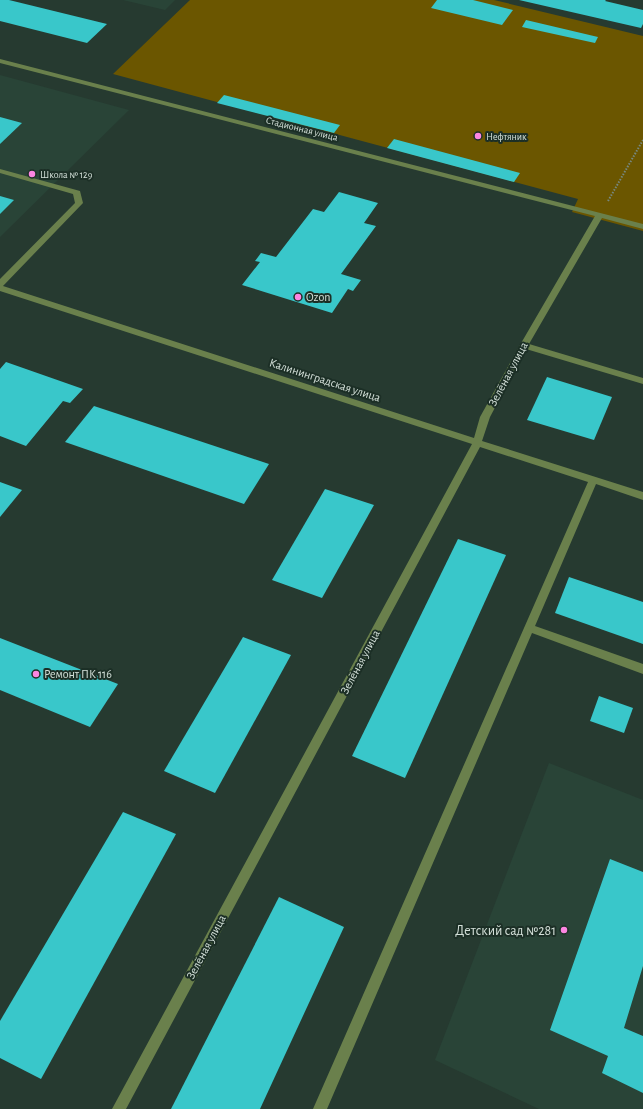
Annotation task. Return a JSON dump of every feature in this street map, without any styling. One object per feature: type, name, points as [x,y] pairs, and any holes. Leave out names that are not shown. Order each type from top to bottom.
[{"type":"street","name":"Стадионная улица","points":[[0,61],[643,227]]},
{"type":"street","points":[[0,171],[77,193],[78,203],[0,284]]},
{"type":"street","name":"Зелёная улица","points":[[118,1109],[477,443],[485,417],[524,345],[600,215]]},
{"type":"street","name":"Калининградская улица","points":[[0,288],[643,496]]},
{"type":"street","points":[[524,345],[643,381]]},
{"type":"street","points":[[320,1109],[593,480]]},
{"type":"street","points":[[529,628],[643,669]]},
{"type":"path","points":[[600,215],[643,140]]},
{"type":"shaded area","points":[[123,0],[175,0],[165,10]]},
{"type":"shaded area","name":"Нефтяник","points":[[190,0],[494,0],[643,36],[643,231],[572,212],[578,199],[113,74]]},
{"type":"shaded area","name":"Школа № 129","points":[[0,75],[129,110],[0,237]]},
{"type":"shaded area","name":"Детский сад №281","points":[[549,763],[643,800],[643,1109],[539,1109],[435,1060]]},
{"type":"building","points":[[0,0],[9,0],[107,24],[87,43],[0,21]]},
{"type":"building","points":[[437,0],[473,0],[513,10],[502,25],[431,8]]},
{"type":"building","points":[[519,0],[606,0],[605,1],[643,10],[643,24],[641,28]]},
{"type":"building","points":[[526,20],[598,37],[595,43],[522,27]]},
{"type":"building","points":[[224,95],[340,125],[334,133],[217,103]]},
{"type":"building","points":[[0,117],[22,123],[0,144]]},
{"type":"building","points":[[394,139],[520,173],[514,182],[387,148]]},
{"type":"building","points":[[339,192],[378,203],[364,223],[376,226],[341,274],[361,280],[353,291],[348,289],[332,313],[242,285],[260,262],[255,261],[261,253],[276,257],[313,209],[324,212]]},
{"type":"building","points":[[0,196],[14,200],[0,214]]},
{"type":"building","points":[[6,362],[83,389],[70,403],[63,401],[26,446],[0,436],[0,369]]},
{"type":"building","points":[[547,377],[612,397],[594,440],[527,420]]},
{"type":"building","points":[[94,406],[269,464],[244,504],[65,442]]},
{"type":"building","points":[[0,482],[22,490],[0,517]]},
{"type":"building","points":[[325,489],[374,505],[322,598],[272,580]]},
{"type":"building","points":[[458,539],[506,555],[405,778],[352,756]]},
{"type":"building","points":[[569,577],[643,602],[643,644],[555,613]]},
{"type":"building","points":[[243,637],[291,655],[215,793],[164,771]]},
{"type":"building","points":[[0,638],[118,684],[90,727],[0,690]]},
{"type":"building","points":[[599,696],[633,708],[624,733],[590,721]]},
{"type":"building","points":[[123,812],[176,834],[41,1079],[0,1058],[0,1021]]},
{"type":"building","points":[[610,859],[643,872],[643,966],[624,1028],[643,1036],[643,1093],[602,1073],[608,1056],[550,1030]]},
{"type":"building","points":[[279,897],[344,927],[260,1109],[171,1109]]},
{"type":"place","name":"Нефтяник","points":[[478,136]]},
{"type":"place","name":"Школа № 129","points":[[32,174]]},
{"type":"place","name":"Ozon","points":[[298,297]]},
{"type":"place","name":"Ремонт ПК 116","points":[[36,674]]},
{"type":"place","name":"Детский сад №281","points":[[564,930]]}]
